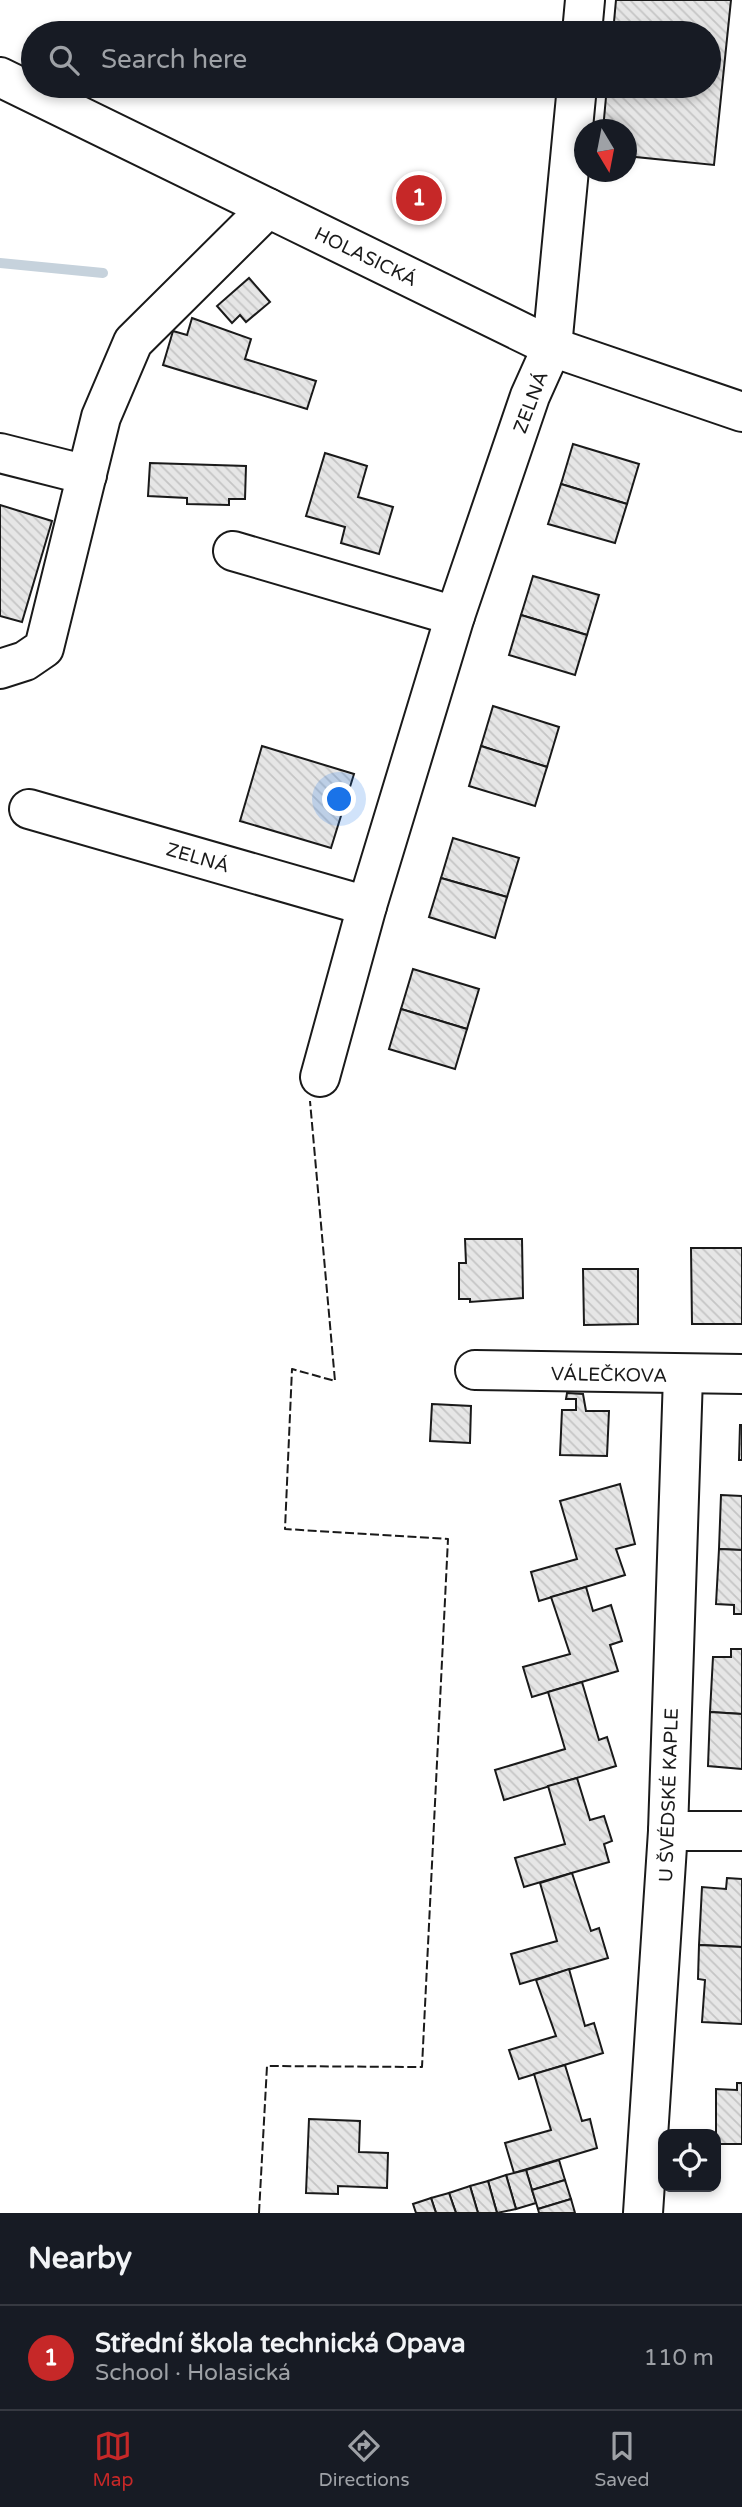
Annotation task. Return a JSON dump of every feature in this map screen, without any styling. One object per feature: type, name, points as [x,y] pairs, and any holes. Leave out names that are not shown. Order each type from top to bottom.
[{"type":"street","points":[[583,21],[585,0]]},
{"type":"street","name":"HOLASICKÁ","points":[[0,77],[21,87]]},
{"type":"street","name":"HOLASICKÁ","points":[[43,98],[551,347],[742,412]]},
{"type":"street","name":"ZELNÁ","points":[[320,1077],[367,906],[456,616],[530,396],[551,347],[576,98]]},
{"type":"street","points":[[0,669],[25,662],[44,648],[101,417],[133,342],[268,208]]},
{"type":"street","points":[[0,453],[87,475]]},
{"type":"street","points":[[233,551],[456,616]]},
{"type":"street","name":"ZELNÁ","points":[[29,809],[367,906]]},
{"type":"street","name":"VÁLEČKOVA","points":[[475,1370],[683,1376],[742,1374]]},
{"type":"street","name":"U ŠVÉDSKÉ KAPLE","points":[[643,2213],[668,1831],[683,1376]]},
{"type":"street","points":[[668,1831],[742,1831]]},
{"type":"building","points":[[616,0],[731,0],[721,97],[721,21],[614,21]]},
{"type":"building","points":[[606,98],[721,98],[714,165],[637,157],[637,119],[604,119]]},
{"type":"building","points":[[249,278],[270,302],[246,322],[240,315],[232,323],[217,306]]},
{"type":"building","points":[[192,318],[251,339],[245,359],[316,381],[307,409],[163,365],[173,331],[187,335]]},
{"type":"building","points":[[573,444],[639,464],[627,504],[561,484]]},
{"type":"building","points":[[325,453],[367,466],[358,497],[393,507],[379,554],[341,543],[345,527],[306,516]]},
{"type":"building","points":[[150,463],[246,466],[245,499],[229,499],[229,505],[187,504],[187,498],[148,496]]},
{"type":"building","points":[[561,484],[627,504],[615,543],[548,524]]},
{"type":"building","points":[[0,505],[52,521],[22,622],[0,616]]},
{"type":"building","points":[[533,576],[599,595],[587,635],[521,615]]},
{"type":"building","points":[[521,615],[587,635],[575,675],[509,655]]},
{"type":"building","points":[[493,706],[559,727],[547,767],[481,746]]},
{"type":"building","points":[[262,746],[354,774],[331,848],[240,821]]},
{"type":"building","points":[[481,746],[547,767],[535,806],[469,786]]},
{"type":"building","points":[[453,838],[519,858],[507,897],[441,878]]},
{"type":"building","points":[[441,878],[507,897],[495,938],[429,917]]},
{"type":"building","points":[[413,969],[479,989],[467,1029],[401,1009]]},
{"type":"building","points":[[401,1009],[467,1029],[455,1069],[389,1049]]},
{"type":"building","points":[[465,1239],[522,1239],[523,1298],[470,1302],[470,1299],[459,1299],[459,1263],[466,1263]]},
{"type":"building","points":[[691,1248],[742,1248],[742,1324],[692,1324]]},
{"type":"building","points":[[583,1269],[638,1269],[638,1324],[584,1325]]},
{"type":"building","points":[[567,1393],[583,1394],[586,1411],[609,1411],[607,1456],[560,1455],[562,1410],[576,1410],[576,1399],[566,1399]]},
{"type":"building","points":[[432,1404],[471,1406],[470,1443],[430,1441]]},
{"type":"building","points":[[742,1425],[742,1460],[739,1460]]},
{"type":"building","points":[[620,1484],[635,1544],[616,1549],[625,1575],[539,1601],[531,1572],[577,1559],[560,1501]]},
{"type":"building","points":[[721,1495],[742,1496],[742,1550],[719,1549]]},
{"type":"building","points":[[719,1549],[742,1550],[742,1614],[734,1614],[734,1605],[716,1604]]},
{"type":"building","points":[[586,1587],[593,1611],[611,1605],[622,1641],[610,1645],[618,1671],[532,1697],[523,1667],[570,1654],[551,1597]]},
{"type":"building","points":[[731,1649],[742,1649],[742,1714],[710,1712],[713,1657],[731,1657]]},
{"type":"building","points":[[582,1682],[599,1740],[607,1737],[616,1766],[504,1800],[495,1770],[565,1749],[548,1692]]},
{"type":"building","points":[[710,1712],[742,1714],[742,1769],[708,1766]]},
{"type":"building","points":[[577,1778],[590,1820],[604,1816],[612,1841],[604,1844],[609,1862],[524,1887],[515,1858],[565,1844],[548,1786]]},
{"type":"building","points":[[572,1873],[591,1931],[599,1928],[608,1958],[520,1984],[511,1954],[557,1941],[540,1883]]},
{"type":"building","points":[[727,1878],[742,1879],[742,1947],[699,1945],[702,1887],[726,1889]]},
{"type":"building","points":[[699,1945],[742,1947],[742,2024],[702,2022],[705,1980],[698,1979]]},
{"type":"building","points":[[569,1969],[585,2026],[594,2023],[603,2053],[519,2079],[509,2050],[556,2036],[536,1980]]},
{"type":"building","points":[[565,2065],[582,2121],[590,2119],[597,2148],[514,2173],[505,2143],[551,2130],[534,2074]]},
{"type":"building","points":[[737,2083],[742,2083],[742,2144],[721,2144],[721,2129],[716,2129],[716,2089],[737,2090]]},
{"type":"building","points":[[309,2119],[360,2121],[359,2152],[388,2153],[387,2188],[338,2186],[338,2194],[306,2193]]},
{"type":"building","points":[[559,2160],[565,2180],[532,2190],[526,2170]]},
{"type":"building","points":[[526,2170],[536,2203],[516,2209],[506,2175]]},
{"type":"building","points":[[506,2175],[516,2209],[497,2213],[488,2181]]},
{"type":"building","points":[[565,2180],[571,2199],[538,2209],[532,2190]]},
{"type":"building","points":[[488,2181],[497,2213],[478,2213],[470,2186]]},
{"type":"building","points":[[470,2186],[478,2213],[456,2213],[449,2193]]},
{"type":"building","points":[[449,2193],[456,2213],[436,2213],[431,2198]]},
{"type":"building","points":[[431,2198],[436,2213],[416,2213],[413,2204]]},
{"type":"building","points":[[571,2199],[575,2213],[539,2213],[538,2209]]},
{"type":"waterway","points":[[0,263],[103,273]]},
{"type":"fence","points":[[259,2213],[267,2066],[422,2067],[448,1539],[285,1529],[292,1369],[335,1381],[310,1101]]},
{"type":"place","name":"Střední škola technická Opava","points":[[419,198]]}]
